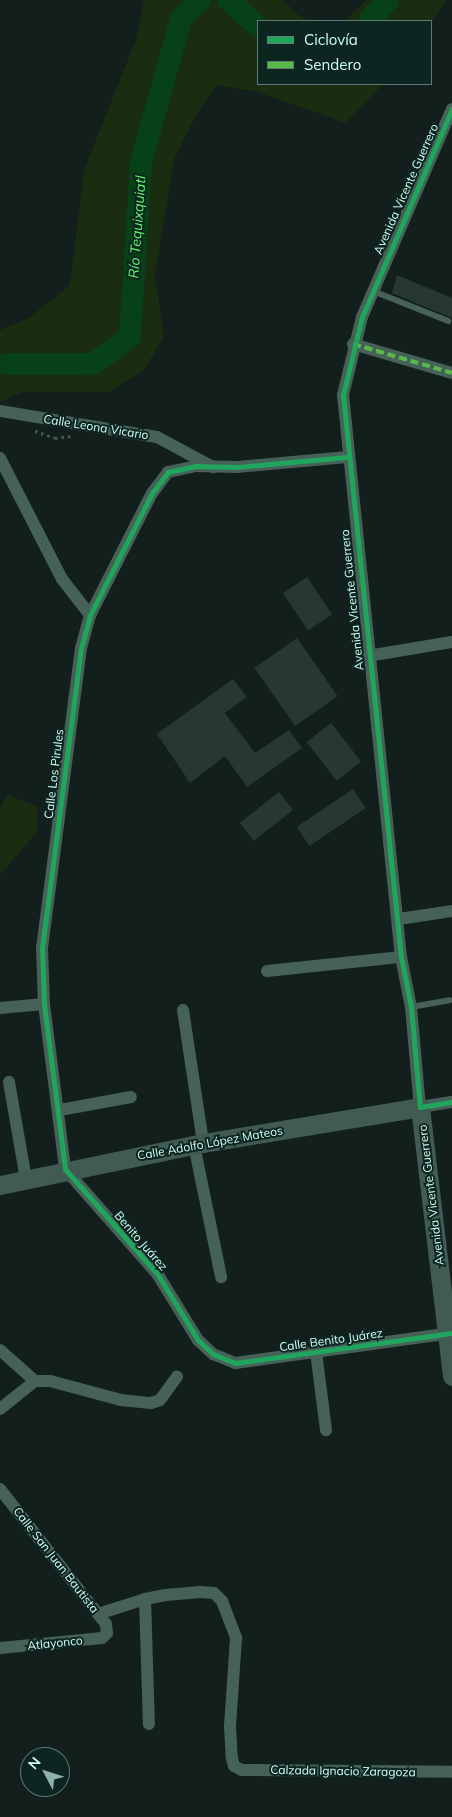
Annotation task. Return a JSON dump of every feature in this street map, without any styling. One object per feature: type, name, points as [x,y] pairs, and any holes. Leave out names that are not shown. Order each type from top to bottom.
[{"type":"main road","name":"Calle Adolfo López Mateos","points":[[0,1185],[65,1169],[198,1144],[420,1107]]},
{"type":"main road","name":"Avenida Vicente Guerrero","points":[[420,1107],[450,1334],[452,1376]]},
{"type":"street","name":"Avenida Vicente Guerrero","points":[[420,1107],[411,1007],[401,957],[399,919],[368,656],[347,457],[343,394],[354,344],[373,291],[452,108]]},
{"type":"street","points":[[354,344],[452,373]]},
{"type":"street","name":"Calle Leona Vicario","points":[[0,411],[157,436],[215,468]]},
{"type":"street","name":"Calle Los Pirules","points":[[65,1169],[60,1110],[44,1004],[42,947],[81,648],[90,615],[152,493],[168,472],[196,466],[215,468],[238,467],[347,457]]},
{"type":"street","points":[[0,458],[62,579],[90,615]]},
{"type":"street","points":[[368,656],[452,642]]},
{"type":"street","points":[[399,919],[452,911]]},
{"type":"street","points":[[267,970],[401,957]]},
{"type":"street","points":[[0,1008],[44,1004]]},
{"type":"street","points":[[183,1010],[198,1144],[221,1278]]},
{"type":"street","points":[[9,1082],[26,1179]]},
{"type":"street","points":[[60,1110],[131,1097]]},
{"type":"street","points":[[420,1107],[452,1102]]},
{"type":"street","name":"Benito Juárez","points":[[65,1169],[158,1275],[198,1340],[214,1354]]},
{"type":"street","name":"Calle Benito Juárez","points":[[214,1354],[235,1363],[450,1334]]},
{"type":"street","points":[[0,1350],[35,1381]]},
{"type":"street","points":[[316,1352],[326,1430]]},
{"type":"street","points":[[0,1409],[35,1381],[50,1381],[121,1400],[151,1403],[160,1400],[177,1378]]},
{"type":"street","name":"Calle San Juan Bautista","points":[[0,1489],[106,1624],[108,1633]]},
{"type":"street","name":"Calzada Ignacio Zaragoza","points":[[144,1599],[214,1593],[222,1601],[230,1614],[236,1638],[230,1725],[234,1766],[242,1770],[452,1772]]},
{"type":"street","points":[[98,1614],[144,1599],[149,1724]]},
{"type":"street","name":"Atlayonco","points":[[0,1648],[102,1638],[108,1633]]},
{"type":"lane","points":[[373,291],[448,321]]},
{"type":"lane","points":[[411,1007],[449,1000]]},
{"type":"green space","points":[[144,0],[283,0],[299,16],[309,20],[257,20],[257,85],[382,85],[346,123],[258,92],[217,85],[196,115],[175,157],[155,274],[164,337],[143,371],[109,392],[22,392],[0,402],[0,330],[29,318],[70,285],[84,170],[137,37]]},
{"type":"green space","points":[[367,0],[447,0],[432,21],[346,20]]},
{"type":"green space","points":[[8,795],[38,807],[38,831],[0,875],[0,807]]},
{"type":"building","points":[[397,275],[452,298],[452,318],[392,293]]},
{"type":"building","points":[[307,577],[332,614],[308,631],[283,593]]},
{"type":"building","points":[[297,638],[338,696],[295,726],[254,668]]},
{"type":"building","points":[[233,679],[247,697],[225,713],[255,753],[289,730],[302,748],[247,787],[225,756],[190,783],[157,734]]},
{"type":"building","points":[[331,723],[361,762],[337,781],[307,742]]},
{"type":"building","points":[[353,789],[366,808],[309,846],[297,827]]},
{"type":"building","points":[[279,792],[293,810],[254,841],[240,823]]},
{"type":"waterway","name":"Río Tequixquiatl","points":[[8,364],[93,364],[130,337],[141,162],[181,19],[200,0]]},
{"type":"waterway","name":"Río Tequixquiatl","points":[[228,0],[257,25]]},
{"type":"waterway","name":"Río Tequixquiatl","points":[[370,20],[388,0]]},
{"type":"marked path","points":[[353,344],[452,373]]},
{"type":"cycle path","points":[[452,109],[362,317],[343,395],[401,957],[411,1007],[420,1107],[452,1102]]},
{"type":"cycle path","points":[[347,457],[238,467],[196,466],[168,472],[152,493],[90,615],[81,648],[42,947],[44,1004],[65,1169],[158,1275],[198,1340],[213,1354],[235,1363],[452,1333]]}]
